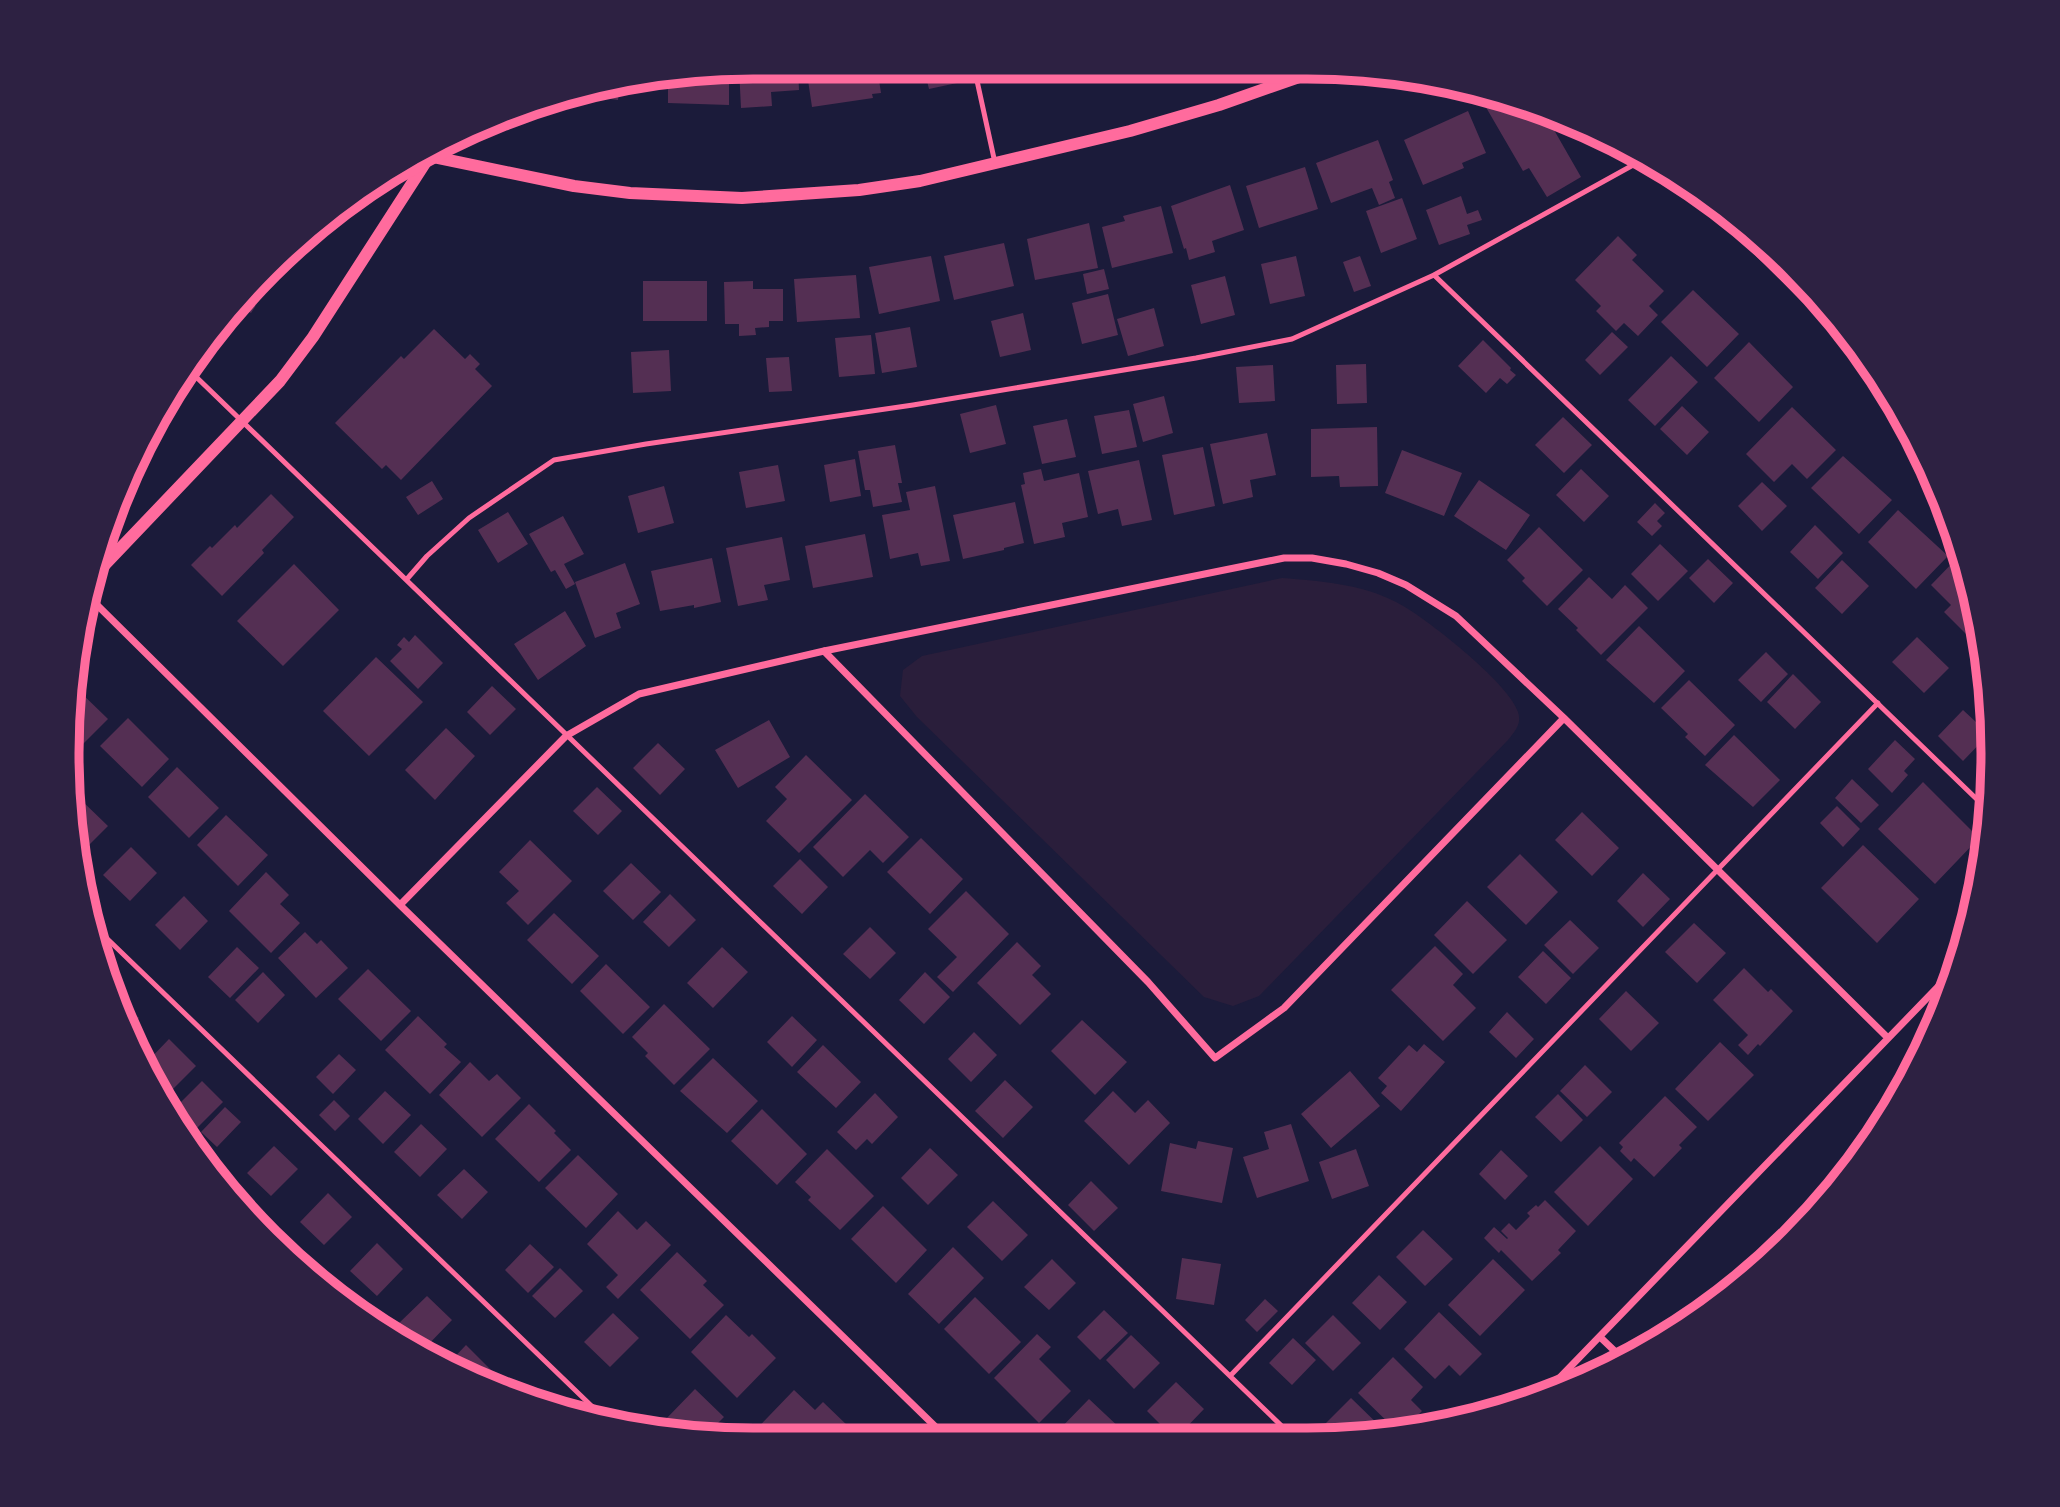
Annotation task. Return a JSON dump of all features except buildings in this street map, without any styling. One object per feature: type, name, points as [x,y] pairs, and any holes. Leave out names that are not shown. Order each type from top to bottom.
[{"type":"street","points":[[436,158],[596,189],[685,197],[742,198],[859,190],[920,181],[1130,131],[1219,105],[1293,79]]},
{"type":"street","points":[[107,562],[279,381],[313,337],[419,167]]},
{"type":"street","points":[[1756,251],[1809,304]]},
{"type":"street","points":[[401,905],[566,736],[639,694],[824,651],[1284,558],[1312,558],[1346,564],[1387,577],[1432,599],[1479,635],[1888,1038]]},
{"type":"street","points":[[96,604],[937,1428]]},
{"type":"street","points":[[824,651],[1148,982],[1215,1058],[1284,1008],[1564,718]]},
{"type":"street","points":[[1557,1380],[1940,984]]},
{"type":"street","points":[[1600,1337],[1617,1353]]},
{"type":"lane","points":[[977,79],[995,163]]},
{"type":"lane","points":[[407,579],[427,556],[469,518],[554,460],[913,405],[1196,358],[1292,339],[1434,275],[1635,164]]},
{"type":"lane","points":[[1434,275],[1980,802]]},
{"type":"lane","points":[[195,375],[1284,1428]]},
{"type":"lane","points":[[1231,1374],[1878,703]]},
{"type":"lane","points":[[105,936],[594,1409]]},
{"type":"shaded area","points":[[1282,578],[1355,587],[1396,602],[1445,635],[1483,668],[1511,700],[1519,720],[1508,740],[1259,996],[1233,1006],[1204,997],[917,717],[900,696],[903,670],[922,656]]}]
